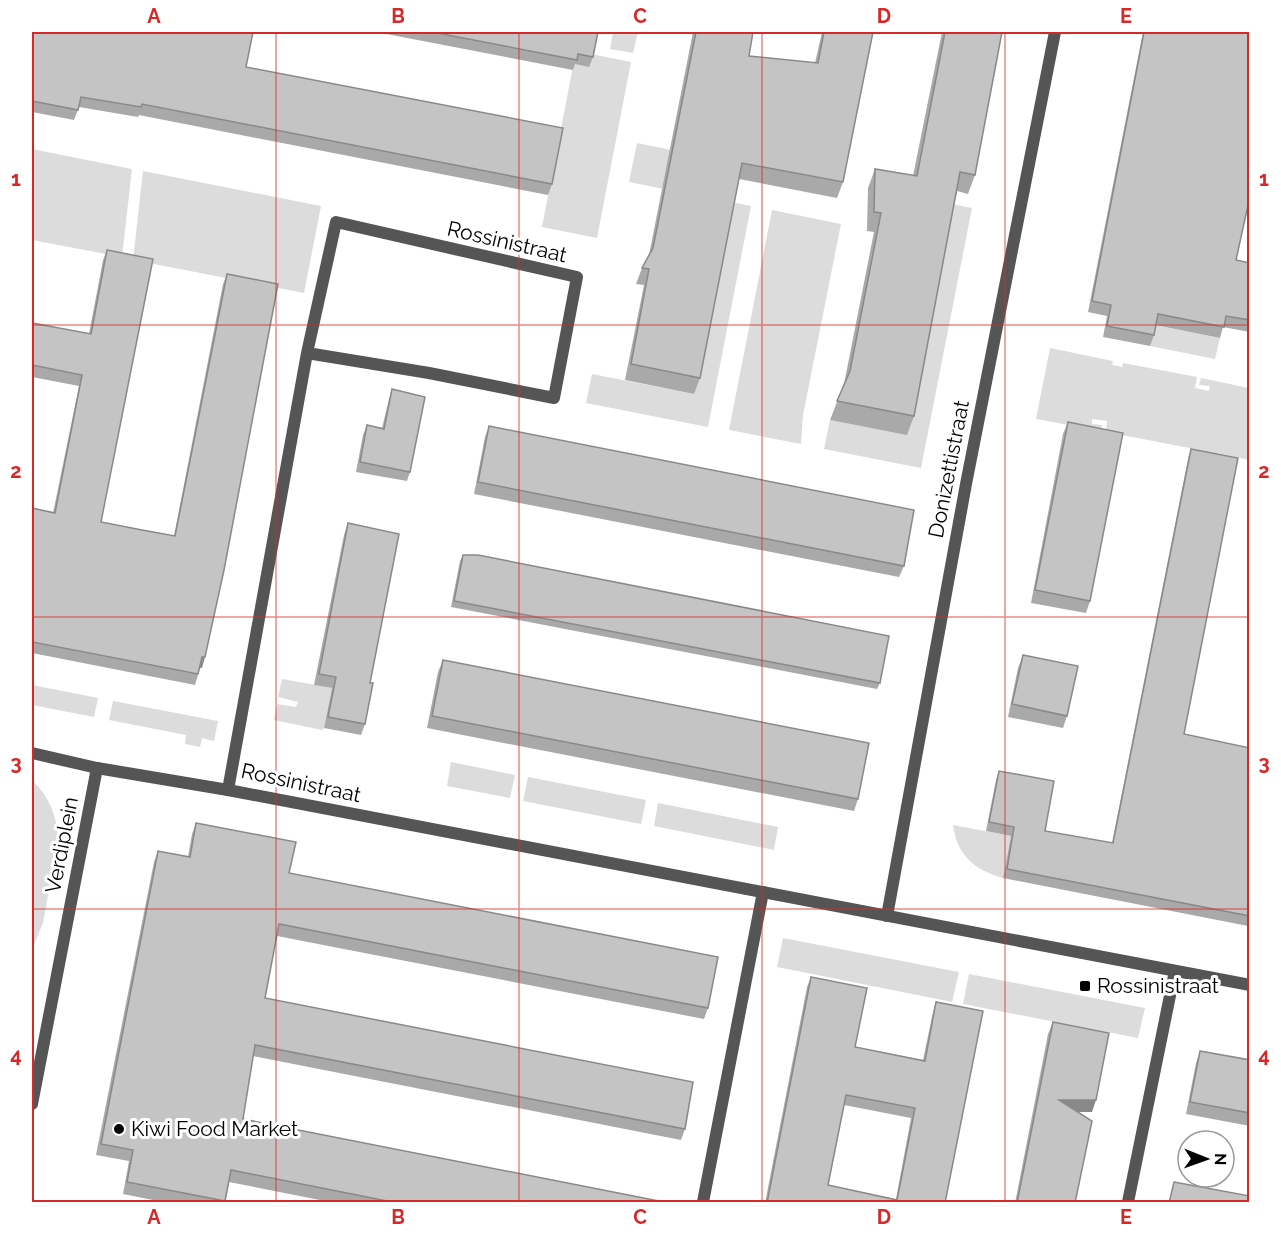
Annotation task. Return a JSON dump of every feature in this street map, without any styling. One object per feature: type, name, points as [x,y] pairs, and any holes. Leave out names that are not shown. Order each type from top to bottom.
[{"type":"street","name":"Donizettistraat","points":[[887,916],[966,484],[1055,32]]},
{"type":"street","name":"Rossinistraat","points":[[307,353],[429,373],[554,398],[577,278],[336,222],[307,353],[228,790],[1250,985]]},
{"type":"street","points":[[32,753],[97,768],[228,790]]},
{"type":"street","name":"Verdiplein","points":[[32,1104],[97,768]]},
{"type":"street","points":[[703,1203],[763,892]]},
{"type":"street","points":[[1128,1203],[1175,971]]},
{"type":"street","points":[[32,1032],[45,1035]]},
{"type":"shaded area","points":[[613,32],[638,32],[633,53],[610,49]]},
{"type":"shaded area","points":[[576,51],[631,62],[597,238],[542,227]]},
{"type":"shaded area","points":[[637,143],[716,159],[708,198],[629,182]]},
{"type":"shaded area","points":[[32,149],[132,169],[122,257],[32,240]]},
{"type":"shaded area","points":[[143,171],[321,206],[304,293],[133,260]]},
{"type":"shaded area","points":[[906,195],[972,208],[921,468],[824,449],[830,420],[907,434]]},
{"type":"shaded area","points":[[732,202],[751,206],[708,427],[586,403],[592,374],[694,394]]},
{"type":"shaded area","points":[[772,210],[841,224],[803,415],[801,444],[729,430]]},
{"type":"shaded area","points":[[1154,325],[1220,338],[1215,359],[1150,346]]},
{"type":"shaded area","points":[[1050,348],[1113,361],[1112,365],[1122,367],[1123,363],[1197,377],[1195,388],[1209,391],[1210,386],[1199,385],[1201,378],[1249,388],[1249,460],[1217,453],[1216,457],[1205,455],[1205,451],[1106,432],[1107,421],[1092,419],[1092,424],[1102,425],[1100,434],[1085,428],[1036,419]]},
{"type":"shaded area","points":[[282,679],[332,688],[322,730],[274,720],[277,704],[296,707],[298,702],[278,697]]},
{"type":"shaded area","points":[[32,685],[98,698],[94,717],[32,705]]},
{"type":"shaded area","points":[[113,701],[218,721],[214,741],[202,738],[200,747],[185,744],[186,735],[109,720]]},
{"type":"shaded area","points":[[451,762],[515,775],[510,798],[447,786]]},
{"type":"shaded area","points":[[528,777],[646,800],[641,824],[523,801]]},
{"type":"shaded area","points":[[32,780],[51,807],[58,839],[43,923],[32,949]]},
{"type":"shaded area","points":[[658,803],[778,827],[774,850],[654,826]]},
{"type":"shaded area","points":[[953,825],[1011,836],[1003,878],[984,871],[969,860],[959,845]]},
{"type":"shaded area","points":[[783,938],[959,972],[952,1002],[777,967]]},
{"type":"shaded area","points":[[969,974],[1145,1008],[1138,1038],[963,1004]]},
{"type":"building","points":[[32,32],[253,32],[246,67],[563,128],[552,184],[142,104],[141,107],[81,97],[78,110],[32,101]]},
{"type":"building","points":[[432,32],[598,32],[593,57],[578,54],[577,60]]},
{"type":"building","points":[[696,32],[753,32],[749,56],[818,63],[824,32],[873,32],[843,182],[742,163],[700,378],[631,364],[649,269],[642,268],[653,248]]},
{"type":"building","points":[[945,32],[1002,32],[975,175],[960,172],[914,416],[837,401],[850,371],[881,213],[874,212],[875,169],[917,176]]},
{"type":"building","points":[[1144,32],[1250,32],[1250,196],[1236,260],[1250,263],[1250,320],[1226,316],[1224,327],[1158,314],[1154,335],[1107,326],[1111,305],[1092,301]]},
{"type":"building","points":[[107,250],[153,259],[101,522],[175,536],[227,274],[278,284],[224,570],[205,657],[202,657],[198,674],[32,642],[32,508],[55,513],[82,375],[32,365],[32,323],[91,334]]},
{"type":"building","points":[[392,389],[425,397],[410,472],[360,462],[367,425],[384,429]]},
{"type":"building","points":[[1068,422],[1123,433],[1090,601],[1035,590]]},
{"type":"building","points":[[489,426],[914,510],[904,566],[478,482]]},
{"type":"building","points":[[1191,449],[1238,458],[1184,734],[1250,748],[1250,916],[1007,869],[1014,827],[989,822],[999,771],[1054,781],[1045,831],[1113,843]]},
{"type":"building","points":[[348,523],[399,534],[370,683],[373,683],[365,724],[328,717],[336,677],[319,674]]},
{"type":"building","points":[[463,555],[478,555],[889,636],[880,683],[454,601]]},
{"type":"building","points":[[1023,655],[1078,666],[1067,716],[1012,704]]},
{"type":"building","points":[[443,660],[869,743],[858,799],[432,716]]},
{"type":"building","points":[[196,823],[296,842],[289,873],[718,957],[708,1008],[279,924],[265,998],[693,1082],[685,1129],[255,1045],[243,1119],[669,1203],[397,1203],[231,1170],[225,1201],[127,1182],[133,1150],[101,1144],[158,851],[190,857]]},
{"type":"building","points":[[811,977],[867,988],[855,1047],[925,1061],[936,1002],[983,1011],[945,1203],[767,1203]],"holes":[[[846,1095],[915,1108],[897,1200],[828,1185]]]},
{"type":"building","points":[[1053,1022],[1109,1033],[1096,1100],[1059,1100],[1092,1121],[1075,1203],[1017,1203]]},
{"type":"building","points":[[1200,1051],[1250,1060],[1250,1113],[1190,1102]]},
{"type":"building","points":[[1174,1182],[1176,1182],[1176,1189],[1212,1189],[1250,1196],[1250,1203],[1169,1203]]},
{"type":"place","name":"Rossinistraat","points":[[1085,986]]},
{"type":"place","name":"Kiwi Food Market","points":[[119,1129]]}]
